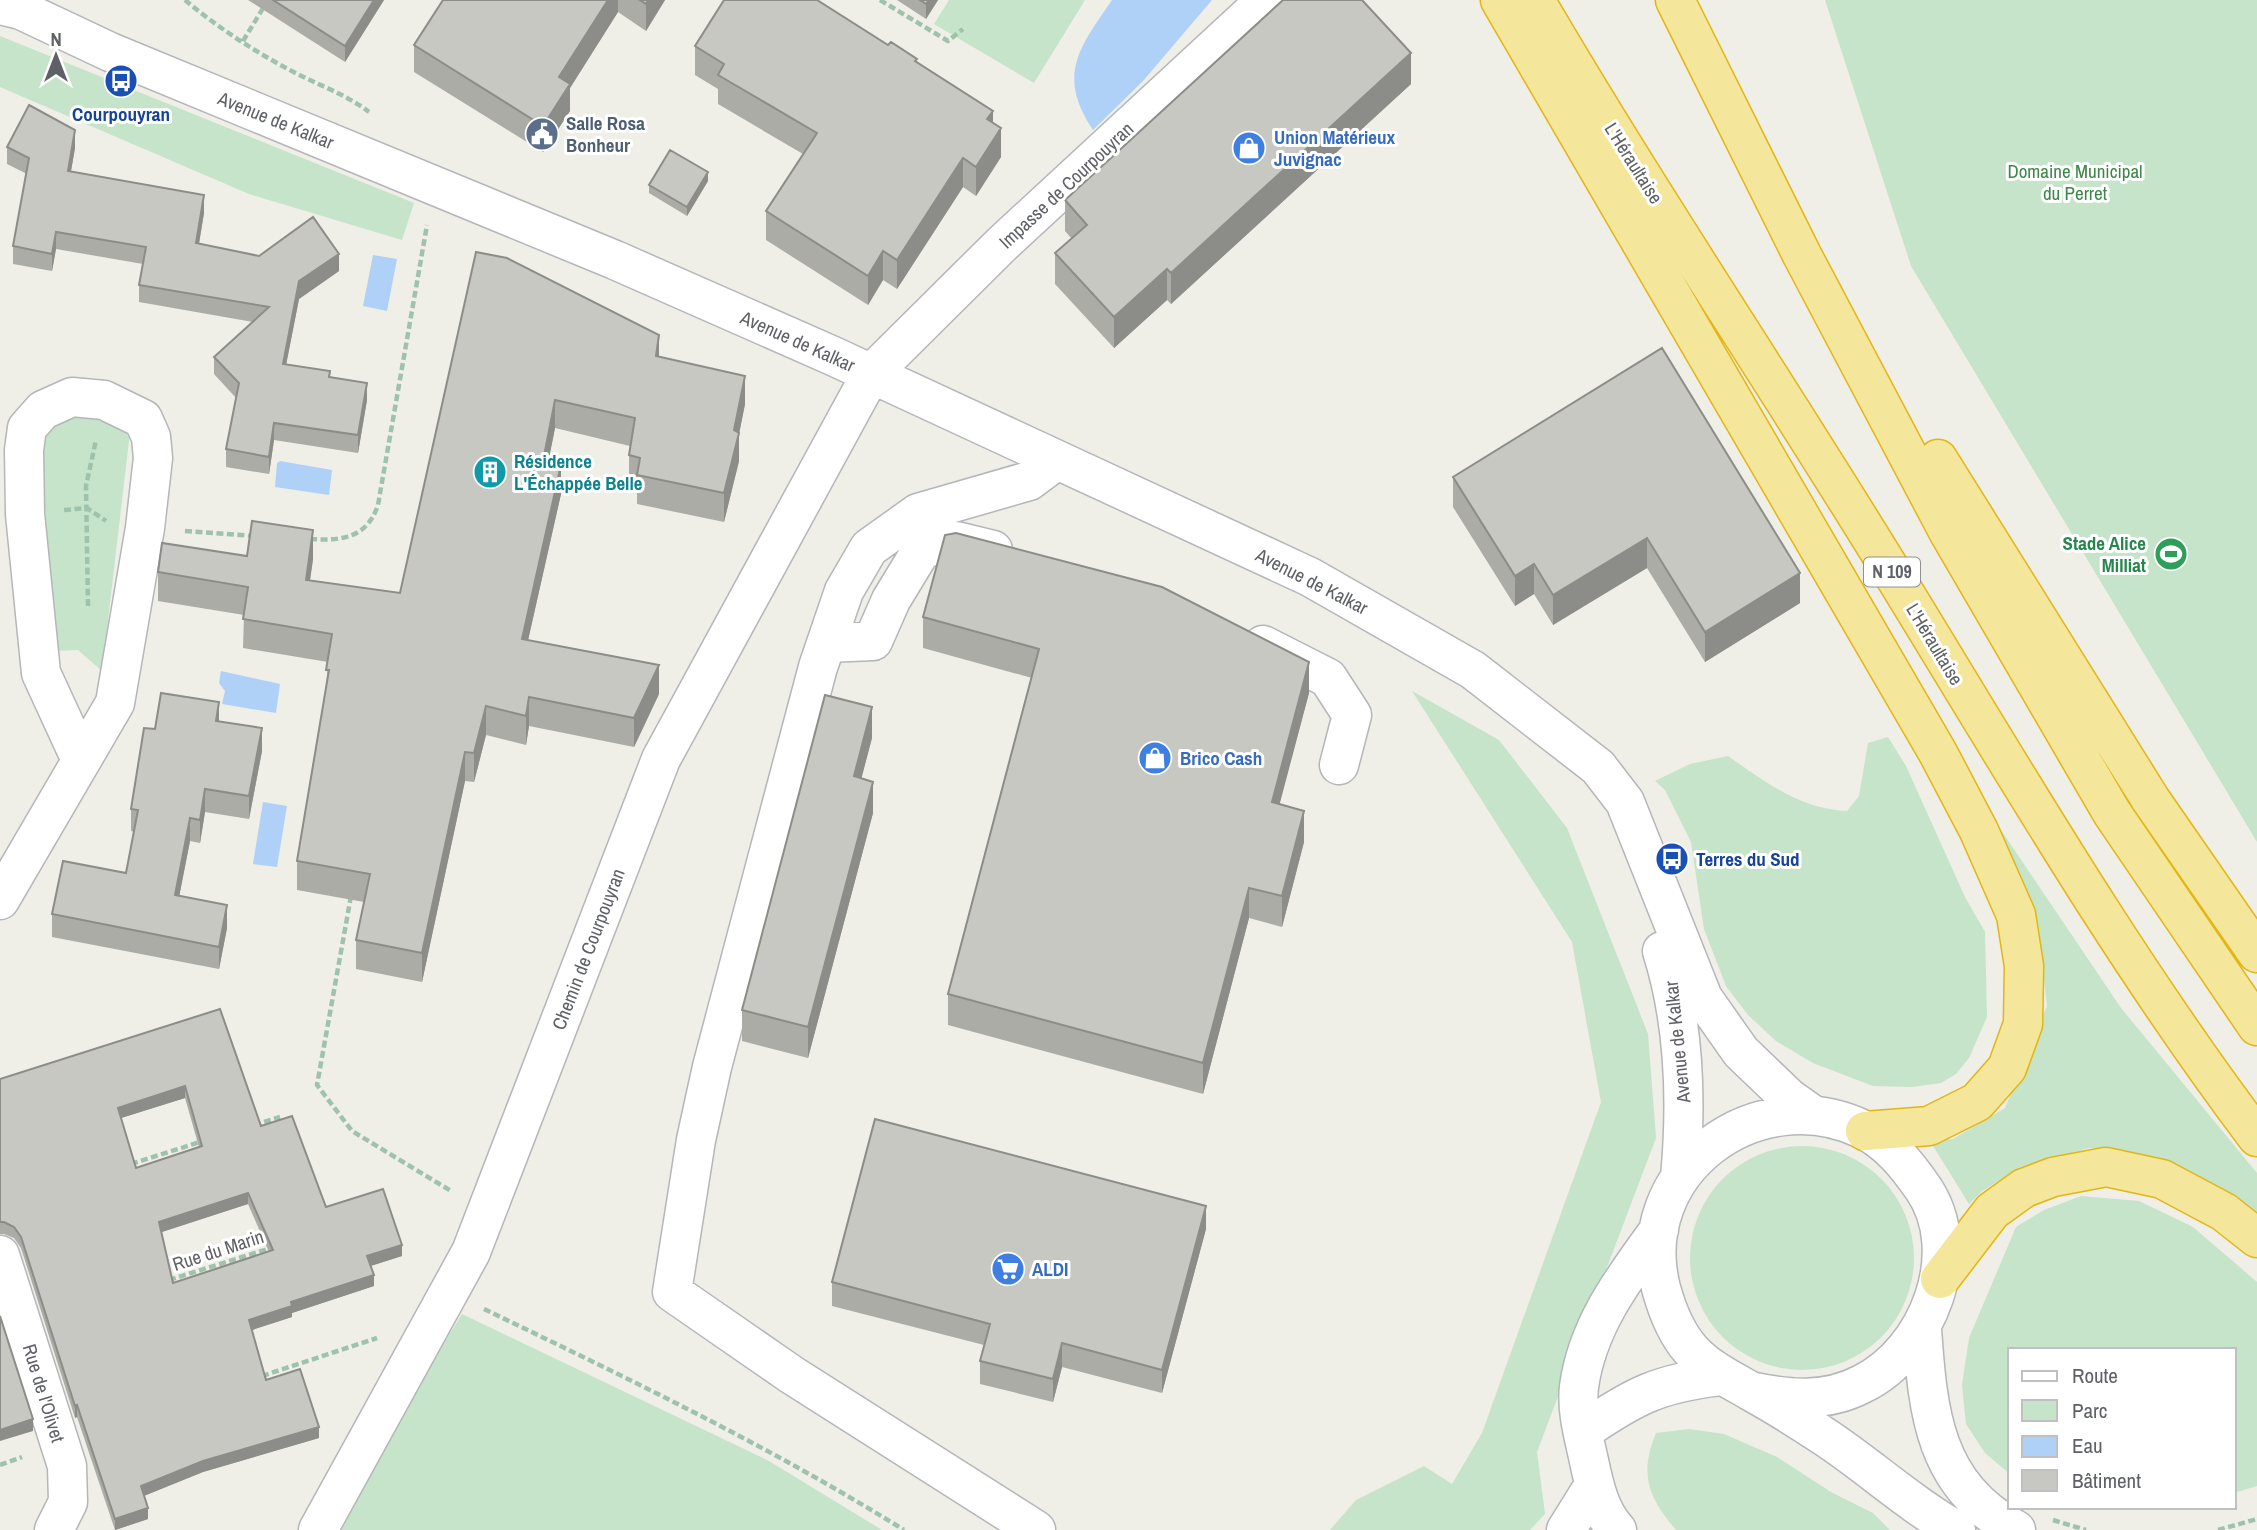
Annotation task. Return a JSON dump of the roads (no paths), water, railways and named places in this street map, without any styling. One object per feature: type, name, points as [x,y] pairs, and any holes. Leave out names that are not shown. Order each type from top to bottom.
[{"type":"highway","points":[[1500,0],[1938,753],[1979,831],[2016,915],[2024,966],[2023,1024],[2007,1068],[1977,1102],[1929,1126],[1865,1131]]},
{"type":"highway","name":"L'Héraultaise","points":[[1535,0],[1588,91],[1889,568],[2053,838],[2198,1059],[2257,1138]]},
{"type":"highway","points":[[1675,0],[1808,267],[1949,533],[2112,813],[2257,1026]]},
{"type":"highway","points":[[1704,62],[1976,523],[2151,800],[2257,953]]},
{"type":"highway","points":[[1940,1279],[1992,1211],[2024,1188],[2053,1177],[2106,1167],[2162,1179],[2224,1212],[2257,1238]]},
{"type":"street","name":"Impasse de Courpouyran","points":[[871,374],[1002,244],[1266,0]]},
{"type":"street","name":"Avenue de Kalkar","points":[[10,5],[110,52],[628,266],[871,374],[1334,590],[1473,670],[1598,768],[1625,803],[1703,998],[1741,1052],[1789,1098],[1813,1115]]},
{"type":"street","name":"Chemin de Courpouyran","points":[[318,1530],[471,1252],[661,759],[871,374]]},
{"type":"street","points":[[0,900],[115,703],[145,528],[153,458],[151,437],[143,419],[104,400],[72,397],[43,410],[27,428],[24,450],[25,514],[41,673],[81,760]]},
{"type":"street","points":[[1036,1530],[792,1375],[672,1292],[696,1140],[712,1067],[826,643],[844,591],[869,548],[918,513],[1029,481],[1056,461]]},
{"type":"street","points":[[826,643],[873,641],[891,600],[922,549],[957,541],[1023,559]]},
{"type":"street","points":[[1231,628],[1328,678],[1352,715],[1339,765]]},
{"type":"street","name":"Avenue de Kalkar","points":[[1546,727],[1584,776],[1623,842],[1669,971],[1678,1020],[1685,1102],[1680,1178]]},
{"type":"street","points":[[1583,1431],[1617,1406],[1651,1389],[1683,1380],[1736,1384],[1789,1399],[1823,1397],[1862,1385],[1896,1361],[1922,1329],[1940,1279],[1940,1234],[1926,1192],[1901,1157],[1865,1131],[1840,1120],[1813,1115],[1774,1116],[1737,1128],[1705,1149],[1680,1178],[1667,1203],[1659,1230],[1657,1272],[1668,1313],[1690,1349],[1736,1384],[1824,1436],[1956,1530]]},
{"type":"street","points":[[1617,1530],[1609,1521],[1594,1485],[1583,1431],[1579,1389],[1590,1340],[1616,1290],[1659,1230]]},
{"type":"street","name":"Rue de l'Olivet","points":[[0,1255],[67,1466],[68,1502],[54,1530]]},
{"type":"street","points":[[1922,1329],[1925,1380],[1938,1444],[1959,1484],[1998,1520],[2016,1530]]},
{"type":"street","points":[[1566,1530],[1594,1485]]},
{"type":"water","points":[[1112,0],[1212,0],[1143,81],[1093,130],[1082,111],[1074,77],[1082,47]]},
{"type":"water","points":[[373,255],[397,259],[387,311],[363,306]]},
{"type":"water","points":[[280,461],[332,470],[329,495],[275,487],[277,463]]},
{"type":"water","points":[[221,671],[280,684],[276,713],[222,704],[225,691],[219,683]]},
{"type":"water","points":[[263,802],[287,806],[277,867],[253,864]]},
{"type":"place","name":"Courpouyran","points":[[121,81]]},
{"type":"place","name":"Salle Rosa Bonheur","points":[[542,134]]},
{"type":"place","name":"Union Matérieux Juvignac","points":[[1249,148]]},
{"type":"place","name":"Résidence L'Échappée Belle","points":[[490,472]]},
{"type":"place","name":"Stade Alice Milliat","points":[[2171,554]]},
{"type":"place","name":"Brico Cash","points":[[1155,758]]},
{"type":"place","name":"Terres du Sud","points":[[1672,859]]},
{"type":"place","name":"ALDI","points":[[1008,1269]]},
{"type":"park label","name":"Domaine Municipal du Perret","points":[[2075,182]]}]
